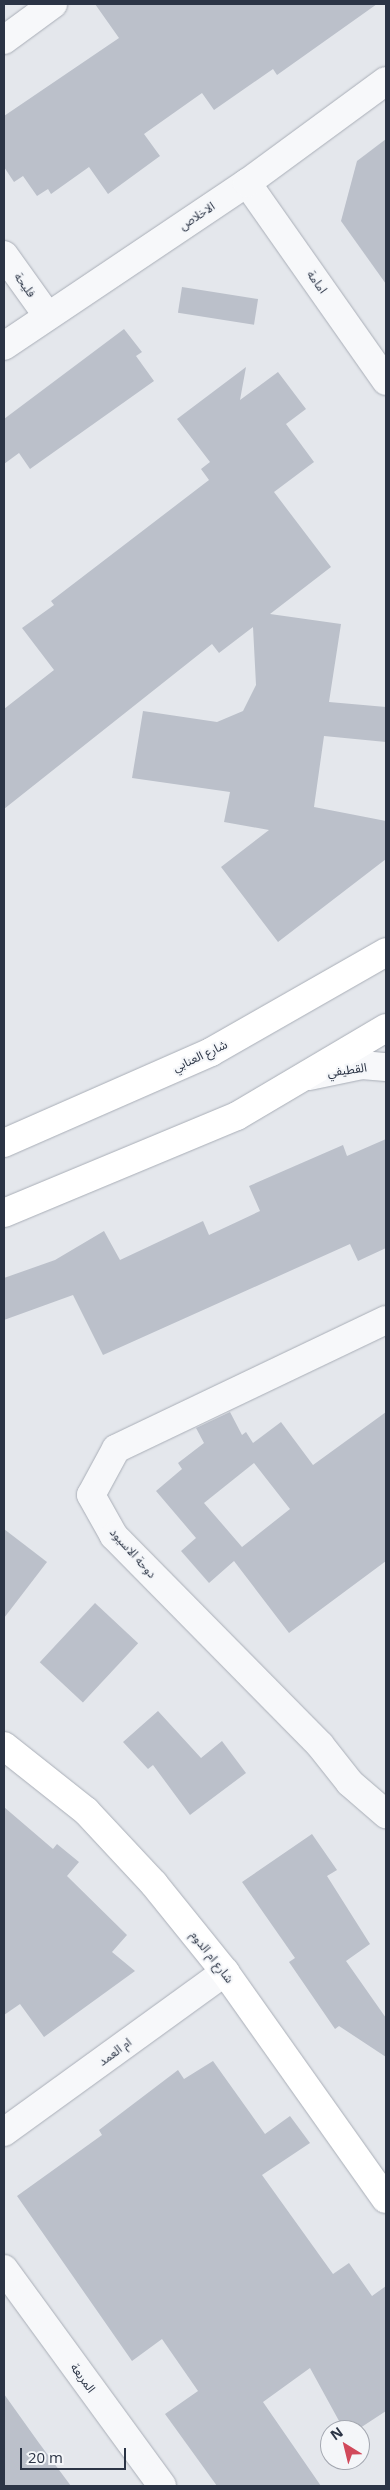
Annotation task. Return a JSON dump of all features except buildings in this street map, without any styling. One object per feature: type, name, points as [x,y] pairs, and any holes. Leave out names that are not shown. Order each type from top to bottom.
[{"type":"street","points":[[4,40],[53,4]]},
{"type":"street","name":"الاخلاص","points":[[4,346],[47,315],[247,183],[386,81]]},
{"type":"street","name":"امامة","points":[[247,183],[386,381]]},
{"type":"street","name":"فليحة","points":[[4,255],[47,315]]},
{"type":"street","name":"شارع العنابي","points":[[4,1143],[211,1052],[386,952]]},
{"type":"street","points":[[4,1213],[237,1116],[309,1076],[386,1028]]},
{"type":"street","name":"القطيفي","points":[[309,1076],[362,1065],[386,1067]]},
{"type":"street","name":"دوحة الاسيود","points":[[386,1320],[116,1449],[91,1495],[114,1536],[320,1745],[350,1784],[386,1814]]},
{"type":"street","name":"شارع ام الدوم","points":[[4,1746],[86,1811],[225,1972],[386,2199]]},
{"type":"street","name":"ام العمد","points":[[4,2132],[225,1972]]},
{"type":"street","name":"المربعة","points":[[4,2269],[162,2486]]}]
